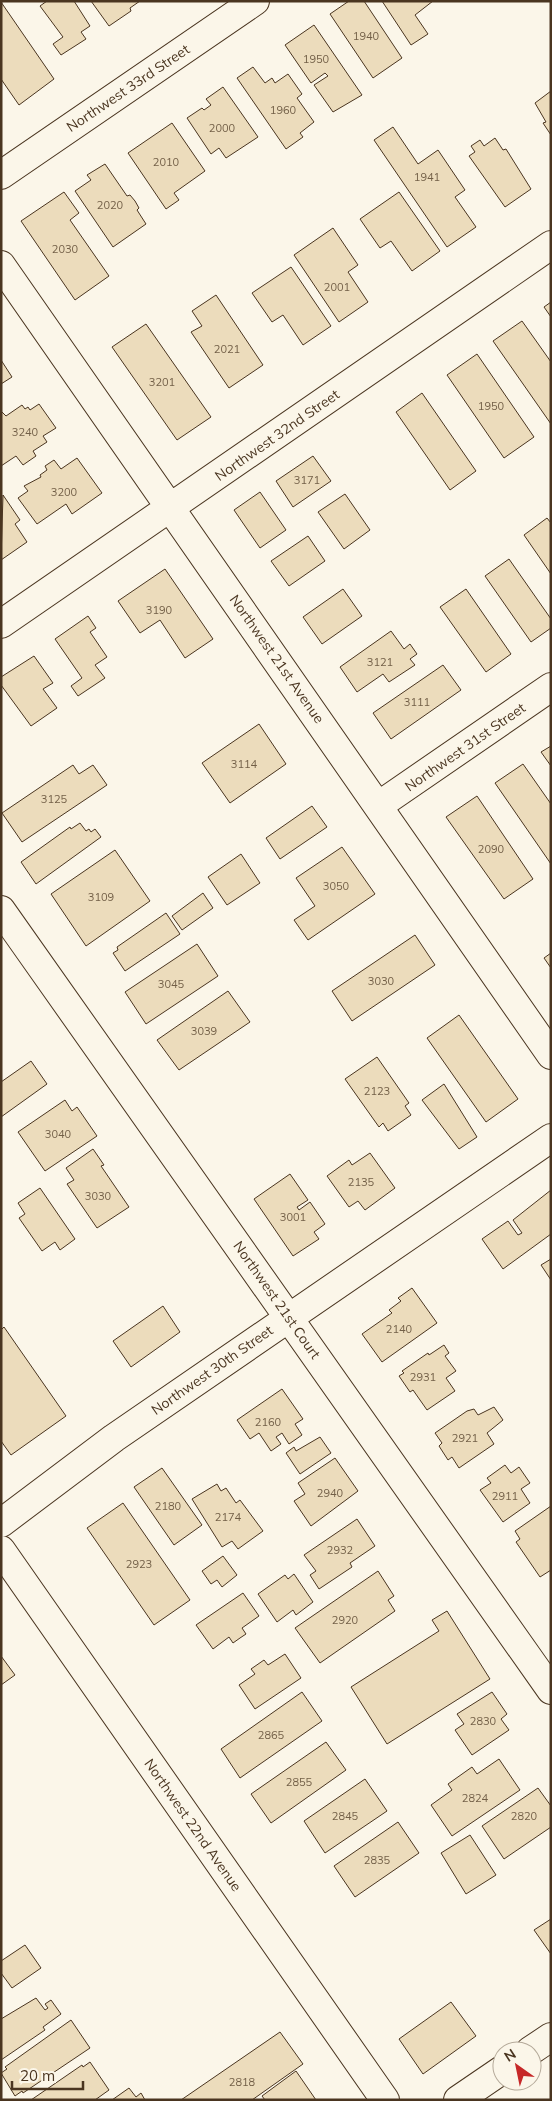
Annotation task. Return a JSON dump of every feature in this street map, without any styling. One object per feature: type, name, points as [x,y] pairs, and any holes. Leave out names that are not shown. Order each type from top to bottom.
[{"type":"street","name":"Northwest 33rd Street","points":[[1,175],[255,1]]},
{"type":"street","name":"Northwest 32nd Street","points":[[1,624],[172,508],[551,245]]},
{"type":"street","name":"Northwest 21st Avenue","points":[[1,265],[551,1055]]},
{"type":"street","name":"Northwest 31st Street","points":[[378,806],[551,687]]},
{"type":"street","name":"Northwest 21st Court","points":[[1,910],[551,1690]]},
{"type":"street","name":"Northwest 30th Street","points":[[1,1523],[114,1438],[551,1138]]},
{"type":"street","name":"Northwest 22nd Avenue","points":[[1,1550],[385,2100]]},
{"type":"street","points":[[458,2100],[492,2077]]},
{"type":"building","points":[[47,1],[74,1],[90,26],[81,32],[86,39],[61,55],[53,44],[63,37],[40,6]]},
{"type":"building","points":[[91,1],[140,1],[130,8],[131,11],[109,26]]},
{"type":"building","points":[[349,1],[364,1],[402,58],[373,78],[330,14]]},
{"type":"building","points":[[382,1],[433,1],[415,15],[428,34],[411,45]]},
{"type":"building","points":[[1,2],[54,79],[19,105],[1,79]]},
{"type":"building","points":[[314,25],[362,95],[333,112],[314,85],[328,76],[325,73],[311,83],[285,45]]},
{"type":"building","points":[[253,67],[265,83],[272,78],[275,83],[288,74],[302,94],[297,98],[314,122],[300,133],[303,137],[286,149],[237,78]]},
{"type":"building","points":[[223,87],[258,137],[226,158],[219,148],[211,154],[187,118],[202,108],[204,110],[211,105],[206,99]]},
{"type":"building","points":[[551,91],[551,135],[543,123],[546,122],[535,103]]},
{"type":"building","points":[[172,123],[205,171],[174,193],[179,200],[166,209],[128,153]]},
{"type":"building","points":[[393,127],[418,164],[438,150],[465,190],[455,197],[476,227],[447,247],[374,140]]},
{"type":"building","points":[[495,138],[503,150],[506,149],[531,189],[505,207],[469,156],[475,152],[471,146],[480,140],[484,146]]},
{"type":"building","points":[[105,164],[127,196],[130,195],[135,201],[139,208],[137,210],[146,224],[113,247],[75,191],[91,180],[87,175]]},
{"type":"building","points":[[64,192],[79,213],[70,220],[109,276],[75,300],[21,221]]},
{"type":"building","points":[[399,192],[440,251],[412,271],[391,241],[380,248],[360,219]]},
{"type":"building","points":[[333,228],[358,265],[348,272],[368,302],[339,322],[294,255]]},
{"type":"building","points":[[291,267],[331,326],[303,345],[283,315],[272,322],[252,293]]},
{"type":"building","points":[[216,295],[263,365],[229,388],[191,332],[202,326],[192,311]]},
{"type":"building","points":[[551,302],[551,317],[544,307]]},
{"type":"building","points":[[522,321],[551,362],[551,424],[493,341]]},
{"type":"building","points":[[146,324],[211,417],[177,440],[112,347]]},
{"type":"building","points":[[477,354],[534,437],[504,458],[447,375]]},
{"type":"building","points":[[1,360],[12,377],[1,384]]},
{"type":"building","points":[[422,393],[476,471],[450,490],[396,412]]},
{"type":"building","points":[[39,404],[56,428],[43,436],[47,442],[33,451],[36,456],[23,465],[16,456],[1,466],[1,411],[6,416],[22,405],[25,409],[28,407],[30,410]]},
{"type":"building","points":[[313,456],[331,481],[293,507],[276,481]]},
{"type":"building","points":[[77,458],[102,493],[72,514],[66,504],[37,524],[18,498],[28,491],[24,486],[41,477],[40,475],[47,470],[45,466],[54,460],[61,469]]},
{"type":"building","points":[[260,492],[286,530],[260,548],[234,510]]},
{"type":"building","points":[[345,494],[370,530],[344,549],[318,512]]},
{"type":"building","points":[[3,495],[20,520],[15,524],[27,542],[1,560]]},
{"type":"building","points":[[547,518],[551,523],[551,574],[524,535]]},
{"type":"building","points":[[308,536],[325,561],[289,586],[271,561]]},
{"type":"building","points":[[509,559],[551,619],[551,628],[531,642],[485,576]]},
{"type":"building","points":[[165,569],[213,639],[185,658],[160,620],[140,633],[118,601]]},
{"type":"building","points":[[343,589],[362,616],[322,644],[303,617]]},
{"type":"building","points":[[466,589],[511,654],[486,672],[440,607]]},
{"type":"building","points":[[88,616],[96,628],[90,632],[107,657],[95,665],[105,678],[78,696],[71,686],[82,678],[55,639]]},
{"type":"building","points":[[391,631],[404,649],[410,644],[417,654],[410,659],[415,665],[389,682],[383,674],[357,692],[340,667]]},
{"type":"building","points":[[34,656],[53,683],[43,689],[57,708],[31,726],[1,685],[1,677]]},
{"type":"building","points":[[443,665],[461,690],[391,739],[373,713]]},
{"type":"building","points":[[259,724],[286,764],[230,803],[202,763]]},
{"type":"building","points":[[551,746],[551,766],[541,752]]},
{"type":"building","points":[[523,764],[551,804],[551,864],[495,783]]},
{"type":"building","points":[[73,765],[79,774],[93,765],[107,785],[22,842],[2,813]]},
{"type":"building","points":[[477,796],[533,879],[504,899],[446,817]]},
{"type":"building","points":[[312,806],[327,827],[280,859],[266,838]]},
{"type":"building","points":[[80,823],[86,831],[89,829],[91,832],[95,829],[101,837],[36,884],[21,862],[70,827],[71,829]]},
{"type":"building","points":[[342,847],[375,894],[308,940],[294,920],[315,906],[296,878]]},
{"type":"building","points":[[115,850],[150,901],[86,946],[51,894]]},
{"type":"building","points":[[241,854],[260,883],[227,905],[208,877]]},
{"type":"building","points":[[203,893],[213,908],[182,930],[172,916]]},
{"type":"building","points":[[166,913],[180,934],[125,971],[113,953],[118,950],[117,947]]},
{"type":"building","points":[[415,935],[435,965],[352,1021],[332,991]]},
{"type":"building","points":[[197,944],[218,976],[146,1024],[125,992]]},
{"type":"building","points":[[551,953],[551,968],[544,958]]},
{"type":"building","points":[[228,991],[250,1022],[179,1070],[157,1040]]},
{"type":"building","points":[[459,1015],[518,1099],[486,1122],[427,1038]]},
{"type":"building","points":[[377,1057],[409,1103],[405,1106],[411,1115],[388,1131],[383,1123],[379,1127],[345,1079]]},
{"type":"building","points":[[31,1061],[47,1084],[1,1117],[1,1082]]},
{"type":"building","points":[[444,1084],[477,1137],[459,1149],[422,1100]]},
{"type":"building","points":[[65,1100],[72,1111],[77,1107],[97,1136],[45,1171],[18,1132]]},
{"type":"building","points":[[93,1149],[104,1165],[101,1166],[129,1207],[97,1228],[67,1184],[74,1180],[66,1168]]},
{"type":"building","points":[[370,1153],[395,1188],[365,1210],[358,1201],[349,1207],[327,1176],[349,1160],[352,1165]]},
{"type":"building","points":[[290,1174],[308,1200],[297,1207],[299,1210],[310,1202],[325,1224],[314,1232],[319,1239],[293,1256],[254,1199]]},
{"type":"building","points":[[40,1188],[75,1239],[60,1250],[55,1242],[42,1251],[19,1218],[25,1214],[18,1203]]},
{"type":"building","points":[[551,1190],[551,1234],[503,1269],[482,1239],[508,1221],[518,1235],[522,1233],[513,1220]]},
{"type":"building","points":[[551,1259],[551,1280],[541,1265]]},
{"type":"building","points":[[412,1288],[437,1323],[382,1362],[362,1334],[392,1313],[389,1310],[401,1301],[398,1298]]},
{"type":"building","points":[[163,1306],[180,1332],[131,1367],[113,1341]]},
{"type":"building","points":[[4,1327],[66,1416],[11,1455],[1,1441],[1,1330]]},
{"type":"building","points":[[444,1345],[449,1353],[445,1356],[456,1371],[446,1378],[455,1391],[427,1410],[413,1390],[410,1392],[399,1376],[404,1373],[402,1371],[428,1353],[429,1355]]},
{"type":"building","points":[[282,1389],[303,1419],[295,1424],[302,1435],[289,1444],[282,1433],[276,1437],[281,1444],[271,1451],[259,1433],[250,1439],[237,1420]]},
{"type":"building","points":[[494,1407],[503,1420],[487,1433],[494,1444],[459,1468],[452,1457],[448,1460],[439,1446],[442,1443],[435,1433],[467,1411],[474,1409],[478,1415]]},
{"type":"building","points":[[320,1437],[331,1453],[300,1474],[286,1453],[294,1447],[296,1451]]},
{"type":"building","points":[[335,1458],[358,1491],[311,1526],[294,1501],[305,1494],[298,1483]]},
{"type":"building","points":[[505,1465],[511,1473],[519,1467],[530,1483],[521,1489],[530,1503],[503,1522],[480,1490],[491,1483],[487,1478]]},
{"type":"building","points":[[162,1468],[202,1525],[174,1545],[134,1487]]},
{"type":"building","points":[[217,1484],[221,1491],[226,1488],[236,1503],[240,1500],[263,1531],[238,1549],[232,1541],[222,1547],[192,1499]]},
{"type":"building","points":[[123,1503],[190,1600],[154,1625],[87,1528]]},
{"type":"building","points":[[551,1506],[551,1570],[540,1577],[516,1542],[520,1539],[515,1531]]},
{"type":"building","points":[[357,1519],[375,1546],[350,1563],[352,1567],[319,1589],[310,1575],[316,1571],[304,1555]]},
{"type":"building","points":[[223,1556],[237,1575],[222,1587],[217,1580],[211,1584],[202,1571]]},
{"type":"building","points":[[378,1571],[394,1596],[388,1600],[395,1611],[320,1663],[295,1628]]},
{"type":"building","points":[[294,1574],[313,1602],[296,1615],[293,1610],[277,1622],[258,1594],[285,1575],[288,1579]]},
{"type":"building","points":[[243,1593],[259,1616],[242,1628],[246,1634],[233,1643],[229,1637],[213,1649],[196,1625]]},
{"type":"building","points":[[447,1611],[490,1679],[387,1744],[351,1687],[439,1631],[432,1620]]},
{"type":"building","points":[[285,1654],[301,1678],[255,1709],[239,1685],[255,1674],[251,1669],[264,1660],[268,1665]]},
{"type":"building","points":[[1,1656],[15,1675],[1,1685]]},
{"type":"building","points":[[302,1692],[322,1721],[240,1778],[221,1749]]},
{"type":"building","points":[[492,1692],[507,1714],[501,1719],[509,1730],[472,1755],[455,1730],[464,1724],[457,1714]]},
{"type":"building","points":[[326,1742],[346,1770],[271,1823],[251,1794]]},
{"type":"building","points":[[499,1759],[520,1790],[452,1836],[431,1805],[452,1790],[448,1784],[472,1767],[477,1774]]},
{"type":"building","points":[[365,1779],[387,1811],[325,1853],[304,1821]]},
{"type":"building","points":[[538,1788],[551,1806],[551,1827],[504,1859],[482,1826]]},
{"type":"building","points":[[398,1822],[419,1853],[355,1897],[334,1866]]},
{"type":"building","points":[[470,1835],[496,1875],[466,1894],[441,1853]]},
{"type":"building","points":[[551,1919],[551,1954],[534,1930]]},
{"type":"building","points":[[25,1945],[41,1968],[12,1988],[1,1973],[1,1961]]},
{"type":"building","points":[[36,1998],[45,2010],[48,2008],[45,2004],[51,2000],[61,2014],[43,2027],[45,2030],[1,2060],[1,2019]]},
{"type":"building","points":[[451,2002],[476,2036],[423,2074],[399,2039]]},
{"type":"building","points":[[71,2020],[90,2048],[23,2093],[22,2091],[15,2096],[1,2073],[7,2069],[5,2067]]},
{"type":"building","points":[[280,2032],[303,2064],[252,2100],[181,2100]]},
{"type":"building","points":[[90,2062],[109,2090],[95,2100],[31,2100],[82,2065],[83,2067]]},
{"type":"building","points":[[296,2071],[316,2100],[265,2100],[262,2096]]},
{"type":"building","points":[[129,2088],[136,2097],[141,2093],[145,2100],[112,2100]]}]
